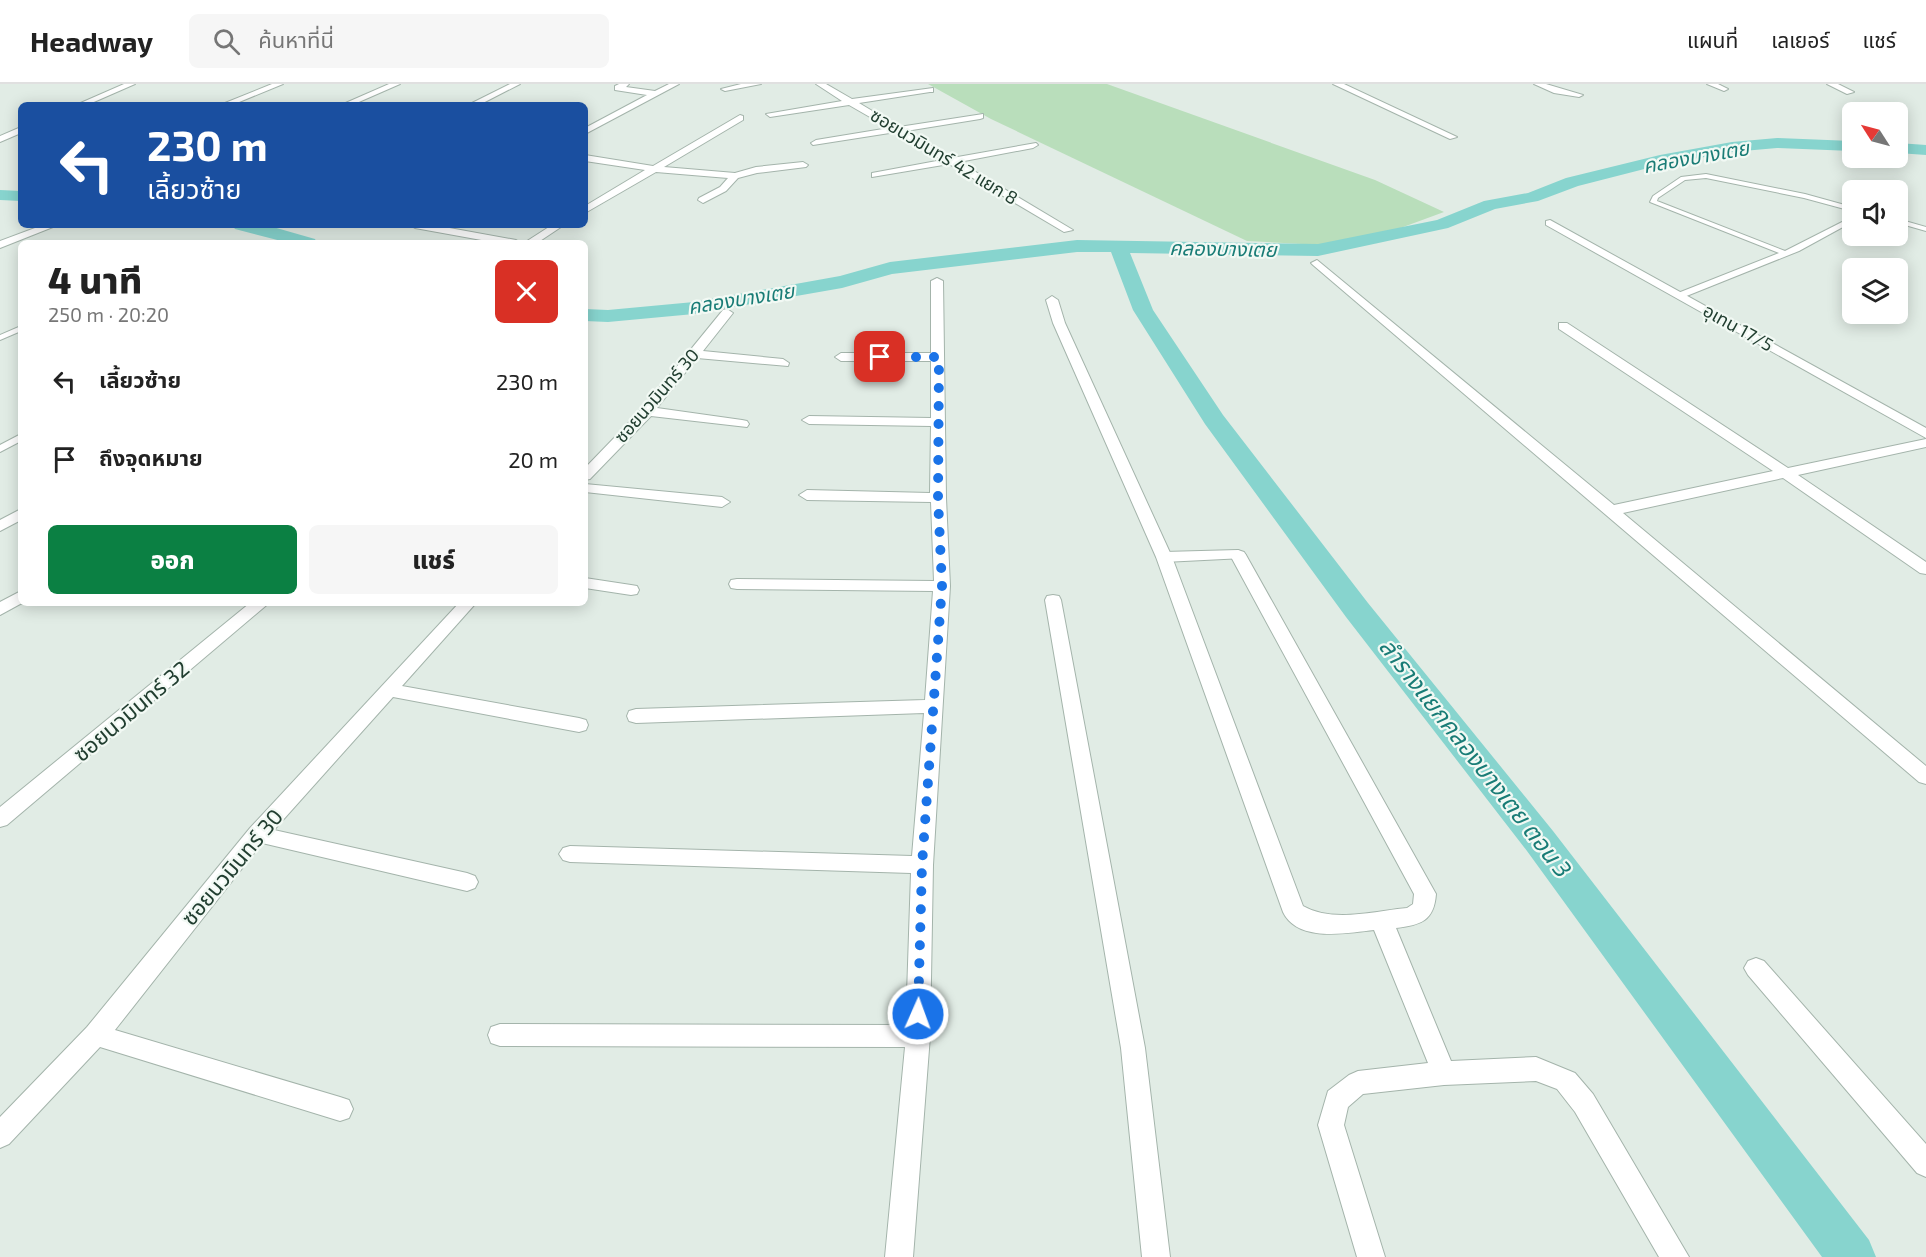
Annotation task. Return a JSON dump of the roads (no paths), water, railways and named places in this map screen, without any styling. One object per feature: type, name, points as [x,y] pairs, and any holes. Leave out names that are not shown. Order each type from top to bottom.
[{"type":"street","points":[[87,102],[131,84]]},
{"type":"street","points":[[232,102],[279,84]]},
{"type":"street","points":[[352,102],[396,84]]},
{"type":"street","points":[[478,102],[516,84]]},
{"type":"street","points":[[625,84],[618,88],[656,94]]},
{"type":"street","points":[[588,129],[675,84]]},
{"type":"street","points":[[725,89],[757,84]]},
{"type":"street","name":"ซอยนวมินทร์ 42 แยก 8","points":[[820,84],[1068,230]]},
{"type":"street","points":[[1337,84],[1453,137]]},
{"type":"street","points":[[1538,84],[1557,92],[1579,95]]},
{"type":"street","points":[[1711,84],[1724,89]]},
{"type":"street","points":[[1831,84],[1850,92]]},
{"type":"street","points":[[770,114],[930,90]]},
{"type":"street","points":[[816,143],[980,116]]},
{"type":"street","points":[[588,208],[741,118]]},
{"type":"street","points":[[0,139],[18,131]]},
{"type":"street","points":[[875,175],[1033,146]]},
{"type":"street","points":[[588,158],[735,177],[756,171],[803,165]]},
{"type":"street","points":[[703,200],[723,189],[735,177]]},
{"type":"street","name":"อุเทน 17/5","points":[[1550,224],[1681,295],[1926,434]]},
{"type":"street","points":[[0,245],[45,228]]},
{"type":"street","points":[[432,228],[499,240]]},
{"type":"street","points":[[534,240],[554,228]]},
{"type":"street","points":[[1317,263],[1926,777]]},
{"type":"street","points":[[899,1257],[918,1036],[922,865],[942,586],[938,498],[937,281]]},
{"type":"street","points":[[1052,300],[1059,323],[1164,557],[1294,912],[1311,922],[1331,926],[1412,917],[1424,908],[1425,894],[1238,555],[1164,557]]},
{"type":"street","name":"ซอยนวมินทร์ 30","points":[[588,473],[648,411],[727,313]]},
{"type":"street","points":[[1563,326],[1926,569]]},
{"type":"street","points":[[694,354],[783,363]]},
{"type":"street","points":[[840,357],[939,357]]},
{"type":"street","points":[[648,411],[742,424]]},
{"type":"street","points":[[809,420],[938,422]]},
{"type":"street","points":[[1609,511],[1926,443]]},
{"type":"street","points":[[588,488],[722,502]]},
{"type":"street","points":[[807,495],[938,498]]},
{"type":"street","points":[[0,526],[18,516]]},
{"type":"street","points":[[588,583],[631,590]]},
{"type":"street","points":[[737,584],[942,586]]},
{"type":"street","points":[[0,610],[18,598]]},
{"type":"street","points":[[1053,600],[1133,1048],[1156,1257]]},
{"type":"street","name":"ซอยนวมินทร์ 32","points":[[0,819],[257,606]]},
{"type":"street","name":"ซอยนวมินทร์ 30","points":[[0,1135],[96,1035],[257,834],[465,606]]},
{"type":"street","points":[[388,690],[579,725]]},
{"type":"street","points":[[636,716],[933,706]]},
{"type":"street","points":[[257,834],[467,882]]},
{"type":"street","points":[[570,854],[922,865]]},
{"type":"street","points":[[1381,919],[1444,1073]]},
{"type":"street","points":[[1756,968],[1926,1164]]},
{"type":"street","points":[[96,1035],[340,1109]]},
{"type":"street","points":[[500,1035],[918,1036]]},
{"type":"street","points":[[1371,1257],[1331,1125],[1337,1100],[1358,1083],[1444,1073],[1536,1069],[1566,1081],[1584,1103],[1675,1257]]},
{"type":"lane","points":[[1785,253],[1653,202],[1655,197],[1683,178],[1706,176],[1805,196],[1842,206]]},
{"type":"lane","points":[[1681,295],[1785,253],[1842,224]]},
{"type":"lane","points":[[1908,224],[1926,229]]},
{"type":"lane","points":[[0,338],[18,329]]},
{"type":"lane","points":[[0,449],[18,439]]},
{"type":"waterway","name":"คลองบางเตย","points":[[1118,247],[1318,250],[1442,224],[1490,205],[1532,197],[1572,182],[1660,160],[1732,147],[1777,143],[1842,146]]},
{"type":"waterway","name":"คลองบางเตย","points":[[1908,149],[1926,150]]},
{"type":"waterway","name":"คลองบางเตย","points":[[0,195],[18,196]]},
{"type":"waterway","name":"คลองบางเตย","points":[[255,228],[298,240]]},
{"type":"waterway","name":"คลองบางเตย","points":[[588,315],[608,316],[694,308],[842,282],[890,268],[1077,246],[1118,247]]},
{"type":"waterway","name":"ลำรางแยกคลองบางเตย ตอน 3","points":[[1118,247],[1143,310],[1213,419],[1357,610],[1540,841],[1852,1257]]}]
